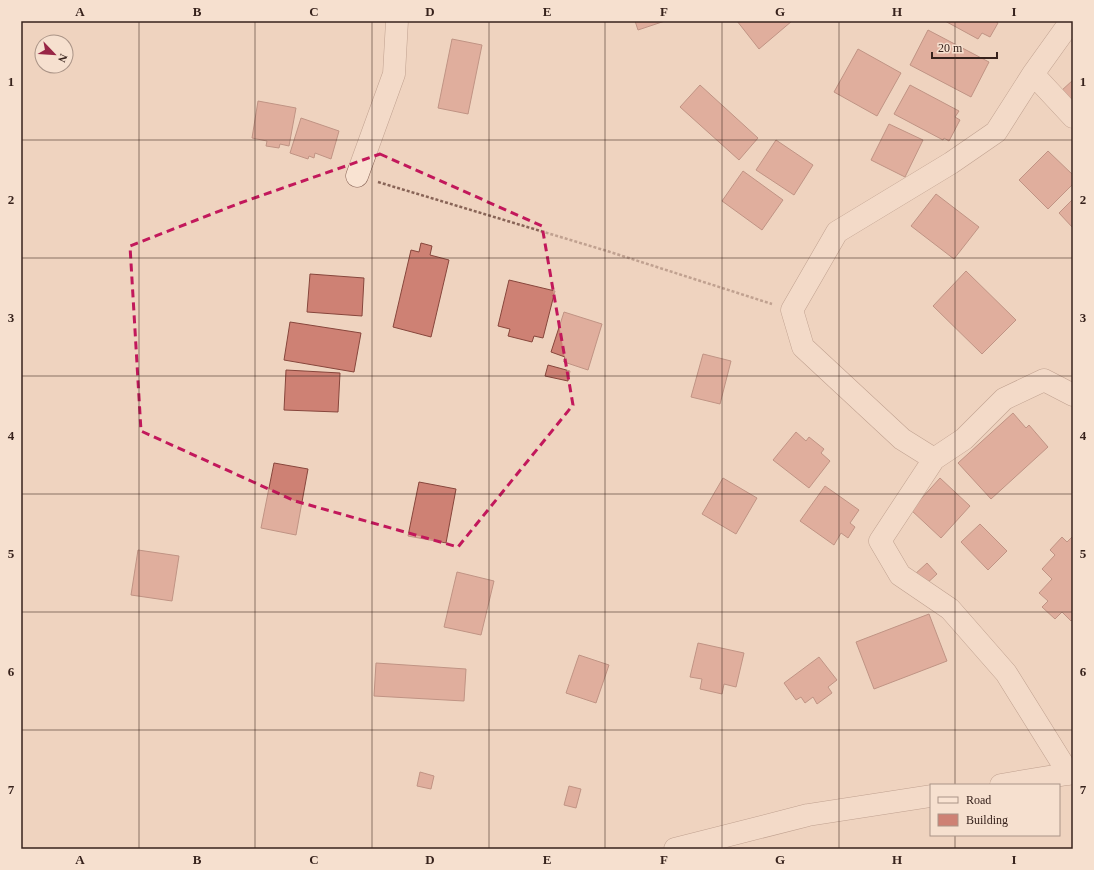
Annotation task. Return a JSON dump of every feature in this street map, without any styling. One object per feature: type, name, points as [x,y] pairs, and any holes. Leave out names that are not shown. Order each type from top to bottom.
[{"type":"street","points":[[357,176],[394,74],[397,21]]},
{"type":"street","points":[[934,459],[902,439],[803,347],[792,310],[836,232],[951,163],[996,132],[1033,74],[1071,21]]},
{"type":"street","points":[[1033,74],[1073,118]]},
{"type":"street","points":[[1007,784],[1071,773],[1006,673],[950,609],[900,575],[880,540],[934,459],[964,439],[1004,398],[1044,380],[1073,395]]},
{"type":"street","points":[[675,849],[808,815],[930,796]]},
{"type":"path","points":[[357,176],[607,251],[792,310]]},
{"type":"highlighted area","points":[[380,154],[542,226],[573,405],[458,547],[295,501],[141,431],[130,246],[240,203]]},
{"type":"building","points":[[635,21],[665,21],[638,30]]},
{"type":"building","points":[[737,21],[792,21],[759,49]]},
{"type":"building","points":[[945,21],[995,21],[998,23],[990,37],[982,33],[978,39]]},
{"type":"building","points":[[928,30],[989,62],[971,97],[910,65]]},
{"type":"building","points":[[452,39],[482,45],[468,114],[438,108]]},
{"type":"building","points":[[858,49],[901,73],[877,116],[834,92]]},
{"type":"building","points":[[1073,80],[1073,103],[1061,91]]},
{"type":"building","points":[[700,85],[758,138],[739,160],[680,107]]},
{"type":"building","points":[[910,85],[959,111],[955,117],[960,120],[949,141],[944,138],[943,140],[894,114]]},
{"type":"building","points":[[258,101],[296,108],[289,146],[280,144],[279,148],[266,146],[267,141],[252,138]]},
{"type":"building","points":[[301,118],[339,131],[331,159],[315,153],[314,158],[309,156],[308,159],[290,153]]},
{"type":"building","points":[[889,124],[923,140],[905,177],[871,160]]},
{"type":"building","points":[[776,140],[813,165],[794,195],[756,170]]},
{"type":"building","points":[[1048,151],[1073,175],[1073,184],[1048,209],[1019,180]]},
{"type":"building","points":[[743,171],[783,200],[762,230],[722,201]]},
{"type":"building","points":[[936,194],[979,227],[954,259],[911,226]]},
{"type":"building","points":[[1073,199],[1073,228],[1059,213]]},
{"type":"building","points":[[421,243],[432,246],[430,255],[449,260],[431,337],[393,327],[411,250],[419,252]]},
{"type":"building","points":[[966,271],[1016,320],[982,354],[933,306]]},
{"type":"building","points":[[310,274],[364,278],[362,316],[307,312]]},
{"type":"building","points":[[509,280],[555,291],[543,338],[534,336],[532,342],[508,336],[510,329],[498,326]]},
{"type":"building","points":[[564,312],[602,324],[588,370],[564,362],[565,357],[551,352]]},
{"type":"building","points":[[290,322],[361,333],[354,372],[284,360]]},
{"type":"building","points":[[703,354],[731,361],[720,404],[691,397]]},
{"type":"building","points":[[548,365],[570,371],[568,381],[545,376]]},
{"type":"building","points":[[286,370],[340,373],[338,412],[284,410]]},
{"type":"building","points":[[1013,413],[1026,428],[1029,425],[1048,447],[991,499],[958,463]]},
{"type":"building","points":[[796,432],[806,441],[809,437],[824,449],[821,453],[830,461],[809,488],[773,460]]},
{"type":"building","points":[[274,463],[308,469],[296,535],[261,528]]},
{"type":"building","points":[[723,478],[757,498],[736,534],[702,514]]},
{"type":"building","points":[[940,478],[970,506],[941,538],[911,510]]},
{"type":"building","points":[[419,482],[456,489],[446,543],[408,536]]},
{"type":"building","points":[[825,486],[859,510],[850,523],[855,527],[848,538],[841,533],[834,545],[800,521]]},
{"type":"building","points":[[980,524],[1007,551],[988,570],[961,542]]},
{"type":"building","points":[[1073,536],[1073,619],[1071,621],[1062,612],[1055,619],[1042,607],[1048,601],[1039,593],[1052,579],[1042,569],[1055,555],[1050,550],[1062,537],[1067,542]]},
{"type":"building","points":[[138,550],[179,556],[172,601],[131,595]]},
{"type":"building","points":[[927,563],[937,574],[924,586],[914,575]]},
{"type":"building","points":[[457,572],[494,581],[481,635],[444,627]]},
{"type":"building","points":[[929,614],[947,661],[874,689],[856,642]]},
{"type":"building","points":[[698,643],[744,653],[736,687],[724,684],[722,694],[700,689],[702,679],[690,677]]},
{"type":"building","points":[[579,655],[609,665],[596,703],[566,693]]},
{"type":"building","points":[[819,657],[837,680],[828,687],[832,693],[817,704],[813,697],[805,703],[801,697],[796,700],[784,683]]},
{"type":"building","points":[[376,663],[466,669],[464,701],[374,696]]},
{"type":"building","points":[[420,772],[434,776],[431,789],[417,786]]},
{"type":"building","points":[[569,786],[581,789],[576,808],[564,805]]}]
